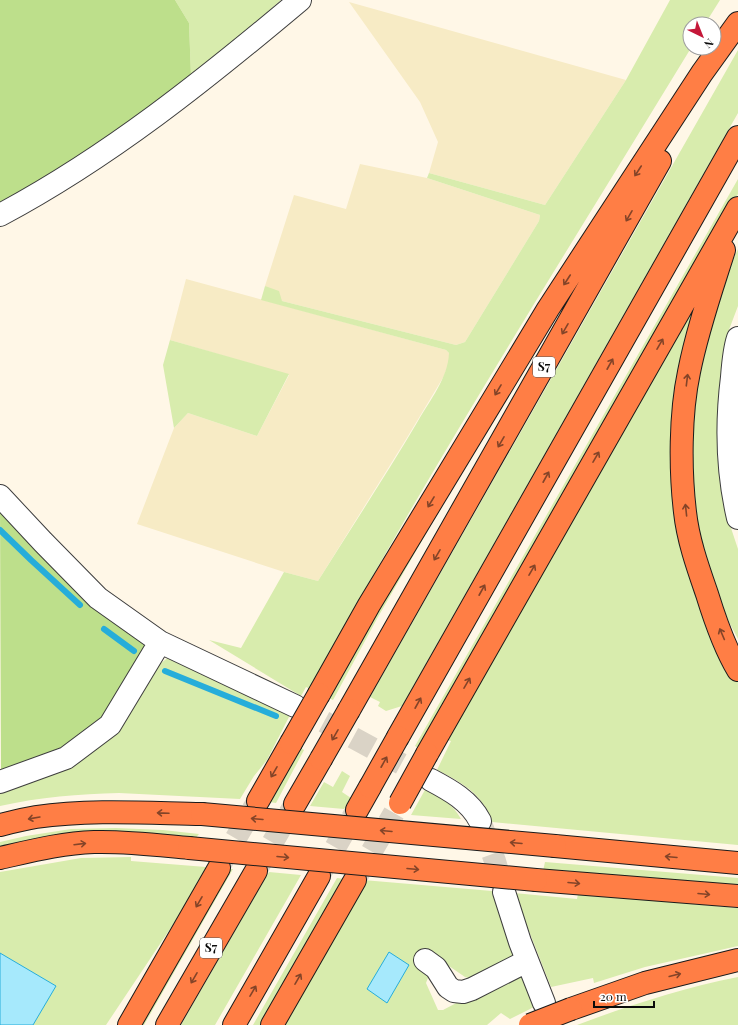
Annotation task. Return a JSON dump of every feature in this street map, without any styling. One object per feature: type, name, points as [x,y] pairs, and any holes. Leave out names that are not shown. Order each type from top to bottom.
[{"type":"highway","points":[[258,801],[369,605],[548,308],[702,73],[738,23]]},
{"type":"highway","name":"S7","points":[[295,804],[738,23]]},
{"type":"highway","points":[[357,810],[738,137]]},
{"type":"highway","points":[[738,208],[699,329],[688,374],[683,418],[682,451],[685,512],[696,562],[716,620],[738,670]]},
{"type":"highway","points":[[397,808],[738,208]]},
{"type":"highway","points":[[0,825],[36,817],[83,813],[140,812],[202,814],[738,863]]},
{"type":"highway","points":[[0,858],[46,848],[93,842],[140,842],[189,848],[536,880],[738,896]]},
{"type":"highway","points":[[129,1025],[219,868]]},
{"type":"highway","name":"S7","points":[[167,1025],[256,871]]},
{"type":"highway","points":[[234,1025],[319,876]]},
{"type":"highway","points":[[272,1025],[355,880]]},
{"type":"highway","points":[[530,1025],[571,1008],[645,983],[738,960]]},
{"type":"street","points":[[0,215],[34,197],[63,179],[134,131],[230,57],[300,0]]},
{"type":"street","points":[[738,338],[731,379],[727,429],[728,462],[738,518]]},
{"type":"street","points":[[0,496],[98,598],[160,642],[296,706]]},
{"type":"street","points":[[0,782],[66,758],[110,724],[160,642]]},
{"type":"street","points":[[431,780],[466,802],[477,814],[480,821]]},
{"type":"street","points":[[504,892],[527,961],[544,1003]]},
{"type":"street","points":[[425,960],[436,968],[448,987],[454,991],[462,992],[472,989],[527,961]]},
{"type":"shaded area","points":[[349,2],[626,80],[545,205],[429,173],[438,142],[420,102]]},
{"type":"shaded area","points":[[360,164],[427,178],[540,215],[539,221],[465,342],[456,345],[282,301],[265,286],[294,195],[346,209]]},
{"type":"shaded area","points":[[186,279],[446,350],[449,353],[449,362],[444,376],[318,581],[284,572],[137,524],[174,428],[188,413],[257,436],[289,375],[170,340]]},
{"type":"green space","points":[[0,0],[175,0],[189,23],[191,76],[136,118],[73,161],[3,202],[0,202]]},
{"type":"green space","points":[[175,0],[281,0],[224,50],[191,76],[189,23]]},
{"type":"green space","points":[[670,0],[720,0],[710,16],[682,16],[682,56],[686,56],[448,446],[355,607],[310,689],[306,687],[301,696],[209,640],[241,648],[284,572],[318,581],[433,397],[442,380],[448,362],[449,353],[446,350],[261,300],[265,286],[279,291],[282,301],[456,345],[465,342],[539,221],[540,215],[427,178],[429,173],[545,205],[626,80]]},
{"type":"green space","points":[[738,50],[738,113],[402,706],[386,711],[378,706],[380,702],[370,697]]},
{"type":"green space","points":[[738,179],[738,194],[421,750],[415,746]]},
{"type":"green space","points":[[738,249],[738,306],[727,335],[719,390],[717,453],[724,507],[738,549],[738,639],[729,622],[709,573],[696,519],[689,452],[693,394],[704,340],[729,269]]},
{"type":"green space","points":[[697,304],[676,382],[671,438],[683,552],[709,636],[738,682],[738,845],[492,822],[485,807],[474,793],[456,780],[437,770],[451,741],[447,740],[679,329]]},
{"type":"green space","points":[[170,340],[289,374],[257,436],[188,413],[174,428],[163,365]]},
{"type":"green space","points":[[469,459],[378,617],[333,700],[327,697],[375,613]]},
{"type":"green space","points":[[0,506],[147,645],[103,721],[61,750],[1,771]]},
{"type":"green space","points":[[170,656],[290,715],[267,760],[254,776],[240,799],[119,793],[60,796],[0,806],[0,793],[31,781],[151,671]]},
{"type":"green space","points":[[299,747],[304,750],[276,803],[269,802]]},
{"type":"green space","points":[[342,771],[350,776],[342,792],[351,798],[344,809],[310,806],[324,782],[333,787]]},
{"type":"green space","points":[[426,788],[450,805],[461,819],[411,815]]},
{"type":"green space","points":[[116,828],[163,830],[199,834],[194,840],[0,851],[0,842],[26,836],[71,829]]},
{"type":"green space","points":[[131,857],[131,861],[206,867],[176,920],[106,1025],[0,1025],[0,872],[81,858]]},
{"type":"green space","points":[[545,862],[738,878],[738,888],[543,871]]},
{"type":"green space","points":[[225,869],[233,869],[144,1025],[136,1025]]},
{"type":"green space","points":[[269,872],[301,875],[215,1025],[181,1025]]},
{"type":"green space","points":[[337,878],[346,879],[263,1025],[253,1025]]},
{"type":"green space","points":[[363,880],[492,891],[517,960],[475,980],[465,977],[430,953],[431,970],[426,983],[438,1010],[443,1010],[519,970],[534,1007],[510,1019],[501,1013],[487,1025],[283,1025]]},
{"type":"green space","points":[[514,893],[577,899],[578,894],[738,908],[738,946],[645,967],[594,983],[593,978],[551,987]]},
{"type":"green space","points":[[738,977],[738,1025],[577,1025],[697,986]]},
{"type":"water","points":[[389,952],[409,965],[387,1003],[367,989]]},
{"type":"water","points":[[0,953],[56,986],[33,1025],[0,1025]]},
{"type":"waterway","points":[[0,530],[80,605]]},
{"type":"waterway","points":[[104,629],[134,651]]},
{"type":"waterway","points":[[165,671],[276,716]]},
{"type":"tunnel","points":[[295,706],[431,780]]},
{"type":"tunnel","points":[[219,867],[257,802]]},
{"type":"tunnel","points":[[256,871],[293,807]]},
{"type":"tunnel","points":[[319,876],[356,811]]},
{"type":"tunnel","points":[[355,880],[394,813]]},
{"type":"tunnel","points":[[481,823],[495,861],[504,892]]}]
